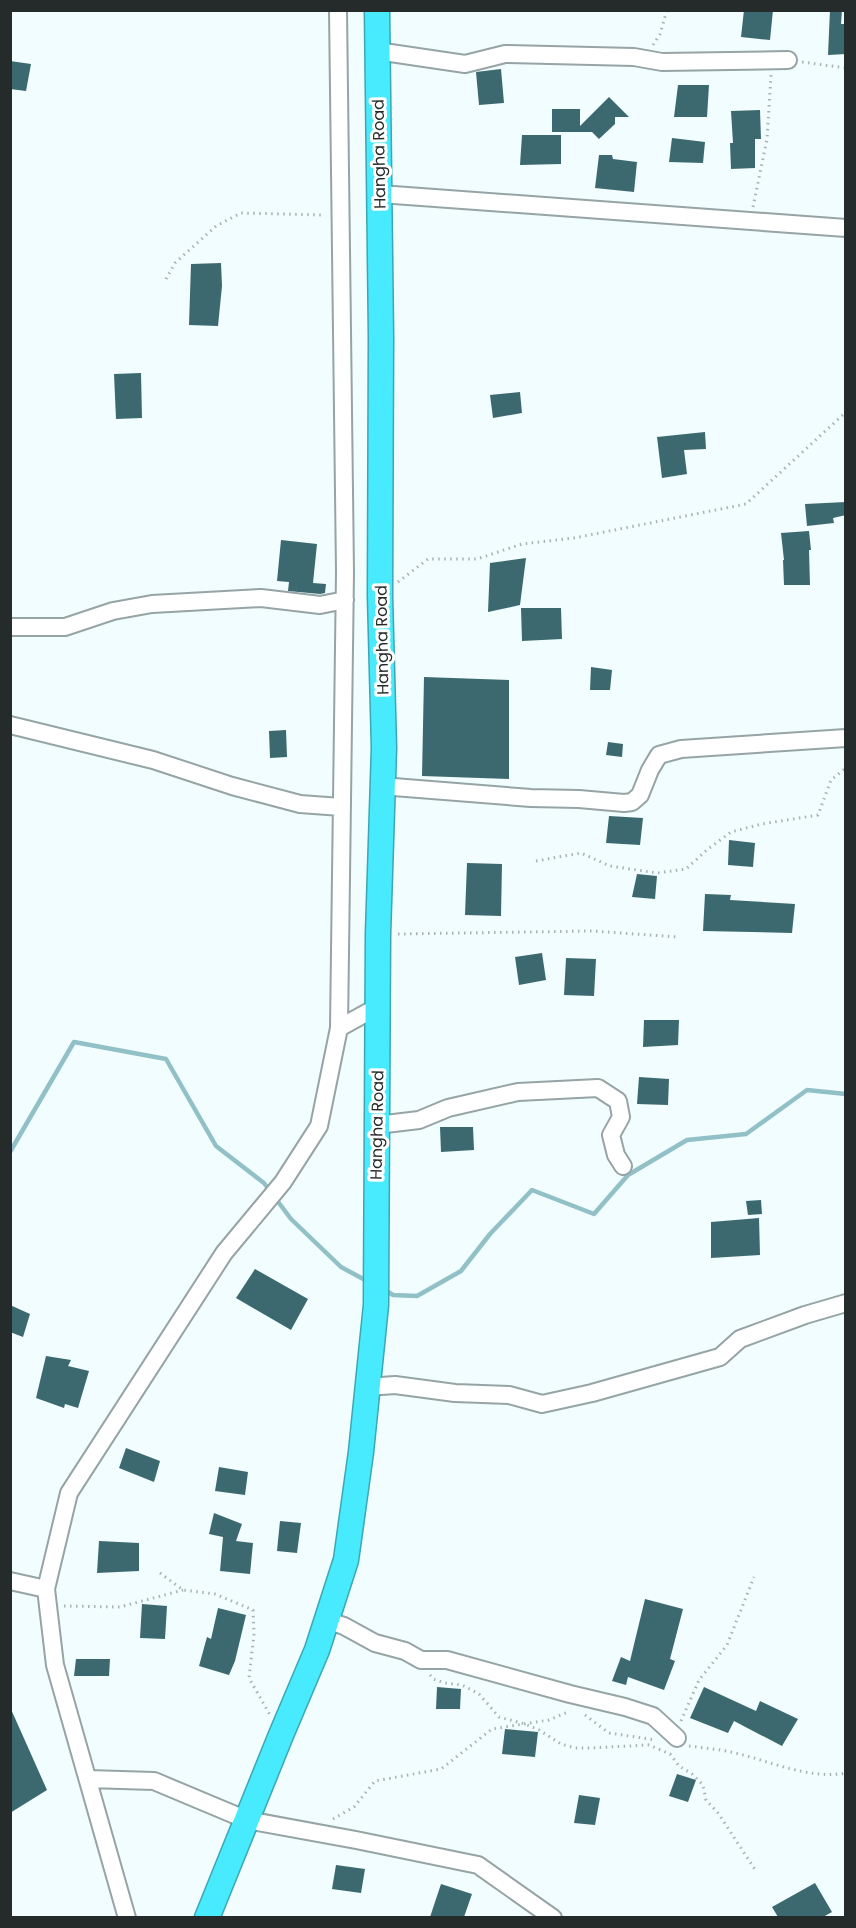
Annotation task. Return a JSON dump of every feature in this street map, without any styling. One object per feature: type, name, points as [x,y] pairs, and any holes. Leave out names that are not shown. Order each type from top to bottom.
[{"type":"highway","name":"Hangha Road","points":[[207,1917],[317,1650],[346,1560],[376,1305],[378,934],[384,748],[380,596],[381,371],[377,10]]},
{"type":"street","points":[[127,1917],[55,1665],[47,1597],[69,1493],[224,1253],[283,1182],[319,1126],[339,1028],[345,600],[344,360],[338,10]]},
{"type":"street","points":[[378,51],[465,64],[505,54],[634,57],[662,62],[780,61]]},
{"type":"street","points":[[380,194],[846,228]]},
{"type":"street","points":[[10,627],[65,627],[113,611],[152,604],[261,598],[320,605],[345,600]]},
{"type":"street","points":[[10,725],[153,760],[232,786],[300,804],[341,807]]},
{"type":"street","points":[[381,786],[624,803],[632,802],[640,795],[655,760],[664,753],[681,749],[846,738]]},
{"type":"street","points":[[339,1028],[379,1006]]},
{"type":"street","points":[[377,1125],[419,1120],[448,1108],[518,1092],[598,1088],[618,1101],[621,1117],[610,1135],[616,1155],[623,1166]]},
{"type":"street","points":[[368,1387],[395,1385],[455,1393],[508,1395],[542,1404],[592,1393],[720,1357],[740,1338],[846,1303]]},
{"type":"street","points":[[10,1581],[47,1597]]},
{"type":"street","points":[[326,1620],[344,1626],[375,1643],[405,1651],[421,1660],[447,1660],[652,1716],[677,1741]]},
{"type":"street","points":[[88,1779],[154,1780],[248,1820],[478,1865],[553,1917]]},
{"type":"path","points":[[646,59],[660,34],[667,10]]},
{"type":"path","points":[[750,221],[780,61],[846,68]]},
{"type":"path","points":[[166,279],[176,263],[216,226],[241,213],[340,216]]},
{"type":"path","points":[[380,596],[428,559],[477,559],[522,544],[574,538],[746,504],[846,412]]},
{"type":"path","points":[[536,861],[581,853],[610,866],[657,873],[686,869],[731,832],[762,824],[818,815],[831,780],[846,768]]},
{"type":"path","points":[[378,934],[592,931],[678,937]]},
{"type":"path","points":[[160,1573],[183,1590]]},
{"type":"path","points":[[677,1741],[683,1717],[699,1680],[727,1645],[753,1577]]},
{"type":"path","points":[[47,1597],[120,1607],[183,1590],[215,1594],[253,1610],[254,1634],[249,1678],[281,1735]]},
{"type":"path","points":[[421,1660],[433,1679],[462,1685],[478,1694],[499,1717],[539,1730],[561,1744],[575,1748],[649,1745],[670,1754],[680,1766],[703,1785],[706,1800],[718,1813],[756,1871]]},
{"type":"path","points":[[311,1832],[354,1807],[375,1781],[441,1768],[492,1729],[549,1720],[576,1708]]},
{"type":"path","points":[[584,1714],[609,1733],[677,1741],[831,1776],[846,1773]]},
{"type":"building","points":[[744,10],[773,10],[770,40],[741,37]]},
{"type":"building","points":[[830,10],[842,10],[841,24],[846,24],[846,54],[828,55]]},
{"type":"building","points":[[10,61],[31,64],[26,91],[10,89]]},
{"type":"building","points":[[501,69],[504,103],[479,105],[476,72]]},
{"type":"building","points":[[678,85],[709,85],[707,117],[674,117]]},
{"type":"building","points":[[609,97],[629,117],[615,117],[615,124],[599,139],[592,132],[552,132],[552,109],[580,109],[580,126]]},
{"type":"building","points":[[760,110],[761,139],[755,139],[755,168],[731,169],[730,143],[733,143],[731,111]]},
{"type":"building","points":[[522,135],[561,135],[561,164],[520,165]]},
{"type":"building","points":[[672,138],[705,142],[703,163],[669,162]]},
{"type":"building","points":[[599,155],[612,155],[613,159],[637,162],[634,192],[595,188]]},
{"type":"building","points":[[221,263],[222,286],[218,326],[189,325],[191,264]]},
{"type":"building","points":[[141,373],[142,418],[116,419],[114,374]]},
{"type":"building","points":[[520,392],[522,413],[493,418],[490,395]]},
{"type":"building","points":[[705,432],[706,449],[684,450],[687,474],[662,478],[657,437]]},
{"type":"building","points":[[846,502],[846,515],[833,518],[834,523],[807,526],[805,504]]},
{"type":"building","points":[[809,531],[810,585],[784,585],[781,533]]},
{"type":"building","points":[[281,540],[317,544],[313,583],[326,584],[325,593],[288,591],[289,582],[277,581]]},
{"type":"building","points":[[526,558],[520,605],[488,612],[490,563]]},
{"type":"building","points":[[521,608],[561,608],[562,639],[522,641]]},
{"type":"building","points":[[591,667],[612,670],[610,690],[590,690]]},
{"type":"building","points":[[424,677],[509,680],[509,779],[422,776]]},
{"type":"building","points":[[286,730],[287,757],[270,758],[269,731]]},
{"type":"building","points":[[608,742],[623,744],[622,757],[606,755]]},
{"type":"building","points":[[609,816],[643,818],[640,845],[606,843]]},
{"type":"building","points":[[729,840],[755,843],[753,867],[728,865]]},
{"type":"building","points":[[467,863],[502,864],[501,916],[465,915]]},
{"type":"building","points":[[637,874],[657,876],[655,899],[632,897]]},
{"type":"building","points":[[705,894],[731,895],[730,900],[795,904],[792,933],[703,931]]},
{"type":"building","points":[[542,953],[546,980],[519,985],[515,957]]},
{"type":"building","points":[[566,958],[596,959],[594,996],[564,995]]},
{"type":"building","points":[[644,1020],[679,1020],[678,1045],[643,1047]]},
{"type":"building","points":[[639,1077],[669,1079],[668,1105],[637,1104]]},
{"type":"building","points":[[440,1127],[473,1127],[474,1150],[441,1152]]},
{"type":"building","points":[[761,1200],[762,1214],[748,1215],[746,1201]]},
{"type":"building","points":[[759,1218],[760,1255],[711,1258],[711,1222]]},
{"type":"building","points":[[255,1269],[308,1299],[291,1330],[236,1298]]},
{"type":"building","points":[[10,1305],[30,1314],[23,1337],[10,1332]]},
{"type":"building","points":[[46,1356],[71,1360],[68,1366],[89,1371],[78,1408],[65,1404],[64,1408],[36,1398]]},
{"type":"building","points":[[126,1448],[160,1461],[154,1482],[119,1468]]},
{"type":"building","points":[[219,1467],[248,1472],[245,1495],[215,1491]]},
{"type":"building","points":[[214,1513],[242,1524],[236,1541],[253,1543],[250,1574],[220,1571],[223,1537],[209,1534]]},
{"type":"building","points":[[280,1521],[301,1523],[297,1553],[277,1551]]},
{"type":"building","points":[[99,1541],[139,1543],[139,1571],[97,1573]]},
{"type":"building","points":[[645,1599],[683,1609],[670,1659],[675,1661],[664,1690],[628,1677],[626,1685],[612,1681],[621,1657],[630,1661]]},
{"type":"building","points":[[142,1604],[167,1606],[165,1639],[140,1638]]},
{"type":"building","points":[[218,1608],[246,1615],[235,1661],[229,1675],[199,1666],[207,1637],[211,1639]]},
{"type":"building","points":[[76,1659],[110,1659],[109,1676],[74,1676]]},
{"type":"building","points":[[437,1687],[461,1689],[460,1709],[436,1709]]},
{"type":"building","points":[[704,1687],[756,1711],[760,1701],[798,1719],[782,1746],[734,1721],[728,1733],[690,1718]]},
{"type":"building","points":[[10,1707],[47,1790],[10,1813]]},
{"type":"building","points":[[505,1729],[538,1732],[535,1757],[502,1754]]},
{"type":"building","points":[[677,1774],[696,1780],[688,1802],[669,1796]]},
{"type":"building","points":[[579,1795],[600,1798],[595,1825],[574,1823]]},
{"type":"building","points":[[336,1865],[365,1869],[361,1893],[332,1889]]},
{"type":"building","points":[[815,1883],[832,1912],[823,1917],[778,1917],[772,1907]]},
{"type":"building","points":[[441,1884],[472,1894],[464,1917],[430,1917]]},
{"type":"waterway","points":[[10,1152],[74,1042],[166,1059],[216,1146],[264,1183],[291,1219],[341,1267],[367,1281]]},
{"type":"waterway","points":[[385,1290],[393,1295],[417,1296],[461,1271],[490,1234],[532,1190],[594,1214],[628,1175],[687,1140],[746,1134],[807,1090],[846,1094]]}]
